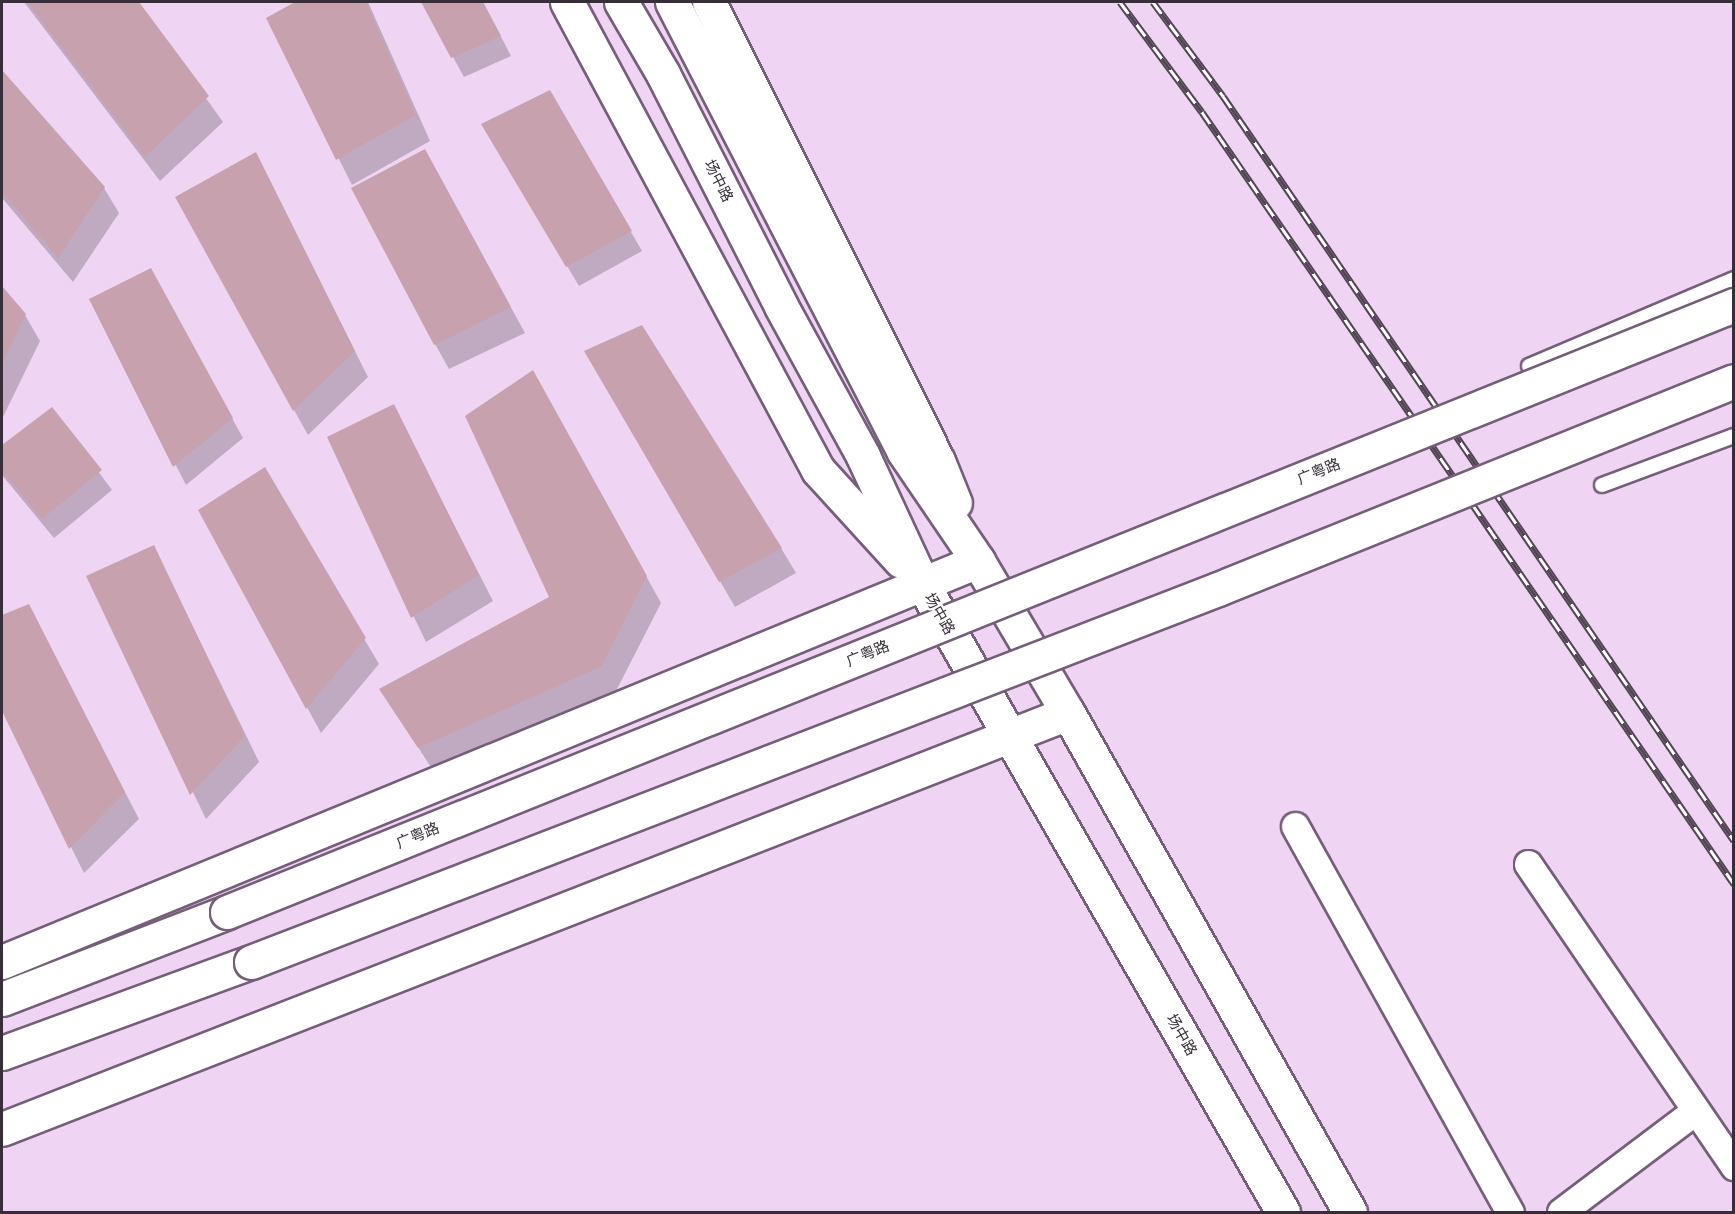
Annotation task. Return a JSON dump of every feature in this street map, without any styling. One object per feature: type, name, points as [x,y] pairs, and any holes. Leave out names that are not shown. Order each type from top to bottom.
[{"type":"main road","points":[[567,2],[818,470],[923,585]]},
{"type":"main road","name":"场中路","points":[[621,2],[863,456],[923,585],[1282,1212]]},
{"type":"main road","points":[[672,2],[904,452],[978,561],[1068,713],[1350,1212]]},
{"type":"main road","points":[[709,2],[938,461],[978,561]]},
{"type":"main road","name":"广粤路","points":[[2,999],[227,912],[1734,304]]},
{"type":"main road","points":[[2,1053],[251,962],[1218,589],[1734,381]]},
{"type":"main road","points":[[2,962],[978,561]]},
{"type":"main road","points":[[2,1129],[1068,713]]},
{"type":"street","points":[[1295,826],[1510,1212]]},
{"type":"street","points":[[1528,864],[1734,1166]]},
{"type":"street","points":[[1561,1212],[1695,1111]]},
{"type":"lane","points":[[1529,366],[1734,279]]},
{"type":"lane","points":[[1602,485],[1734,436]]},
{"type":"building","points":[[27,2],[139,2],[209,96],[145,157]]},
{"type":"building","points":[[295,2],[366,2],[416,115],[336,160],[266,18]]},
{"type":"building","points":[[421,2],[483,2],[501,36],[451,58]]},
{"type":"building","points":[[2,70],[105,187],[58,258],[2,192]]},
{"type":"building","points":[[550,90],[632,231],[566,267],[481,124]]},
{"type":"building","points":[[425,149],[511,307],[434,345],[351,188]]},
{"type":"building","points":[[256,152],[355,351],[293,411],[175,197]]},
{"type":"building","points":[[151,268],[233,418],[173,467],[89,299]]},
{"type":"building","points":[[2,286],[26,314],[2,364]]},
{"type":"building","points":[[642,325],[782,548],[719,582],[584,351]]},
{"type":"building","points":[[533,370],[647,576],[602,666],[418,748],[379,689],[549,597],[465,416]]},
{"type":"building","points":[[394,404],[479,575],[411,618],[327,437]]},
{"type":"building","points":[[52,407],[102,470],[42,519],[2,471],[2,445]]},
{"type":"building","points":[[265,467],[366,638],[306,709],[198,510]]},
{"type":"building","points":[[154,545],[245,736],[190,795],[86,576]]},
{"type":"building","points":[[29,604],[125,792],[69,849],[2,711],[2,615]]},
{"type":"railway","points":[[1120,2],[1202,112],[1734,884]]},
{"type":"railway","points":[[1153,2],[1223,96],[1734,841]]}]
